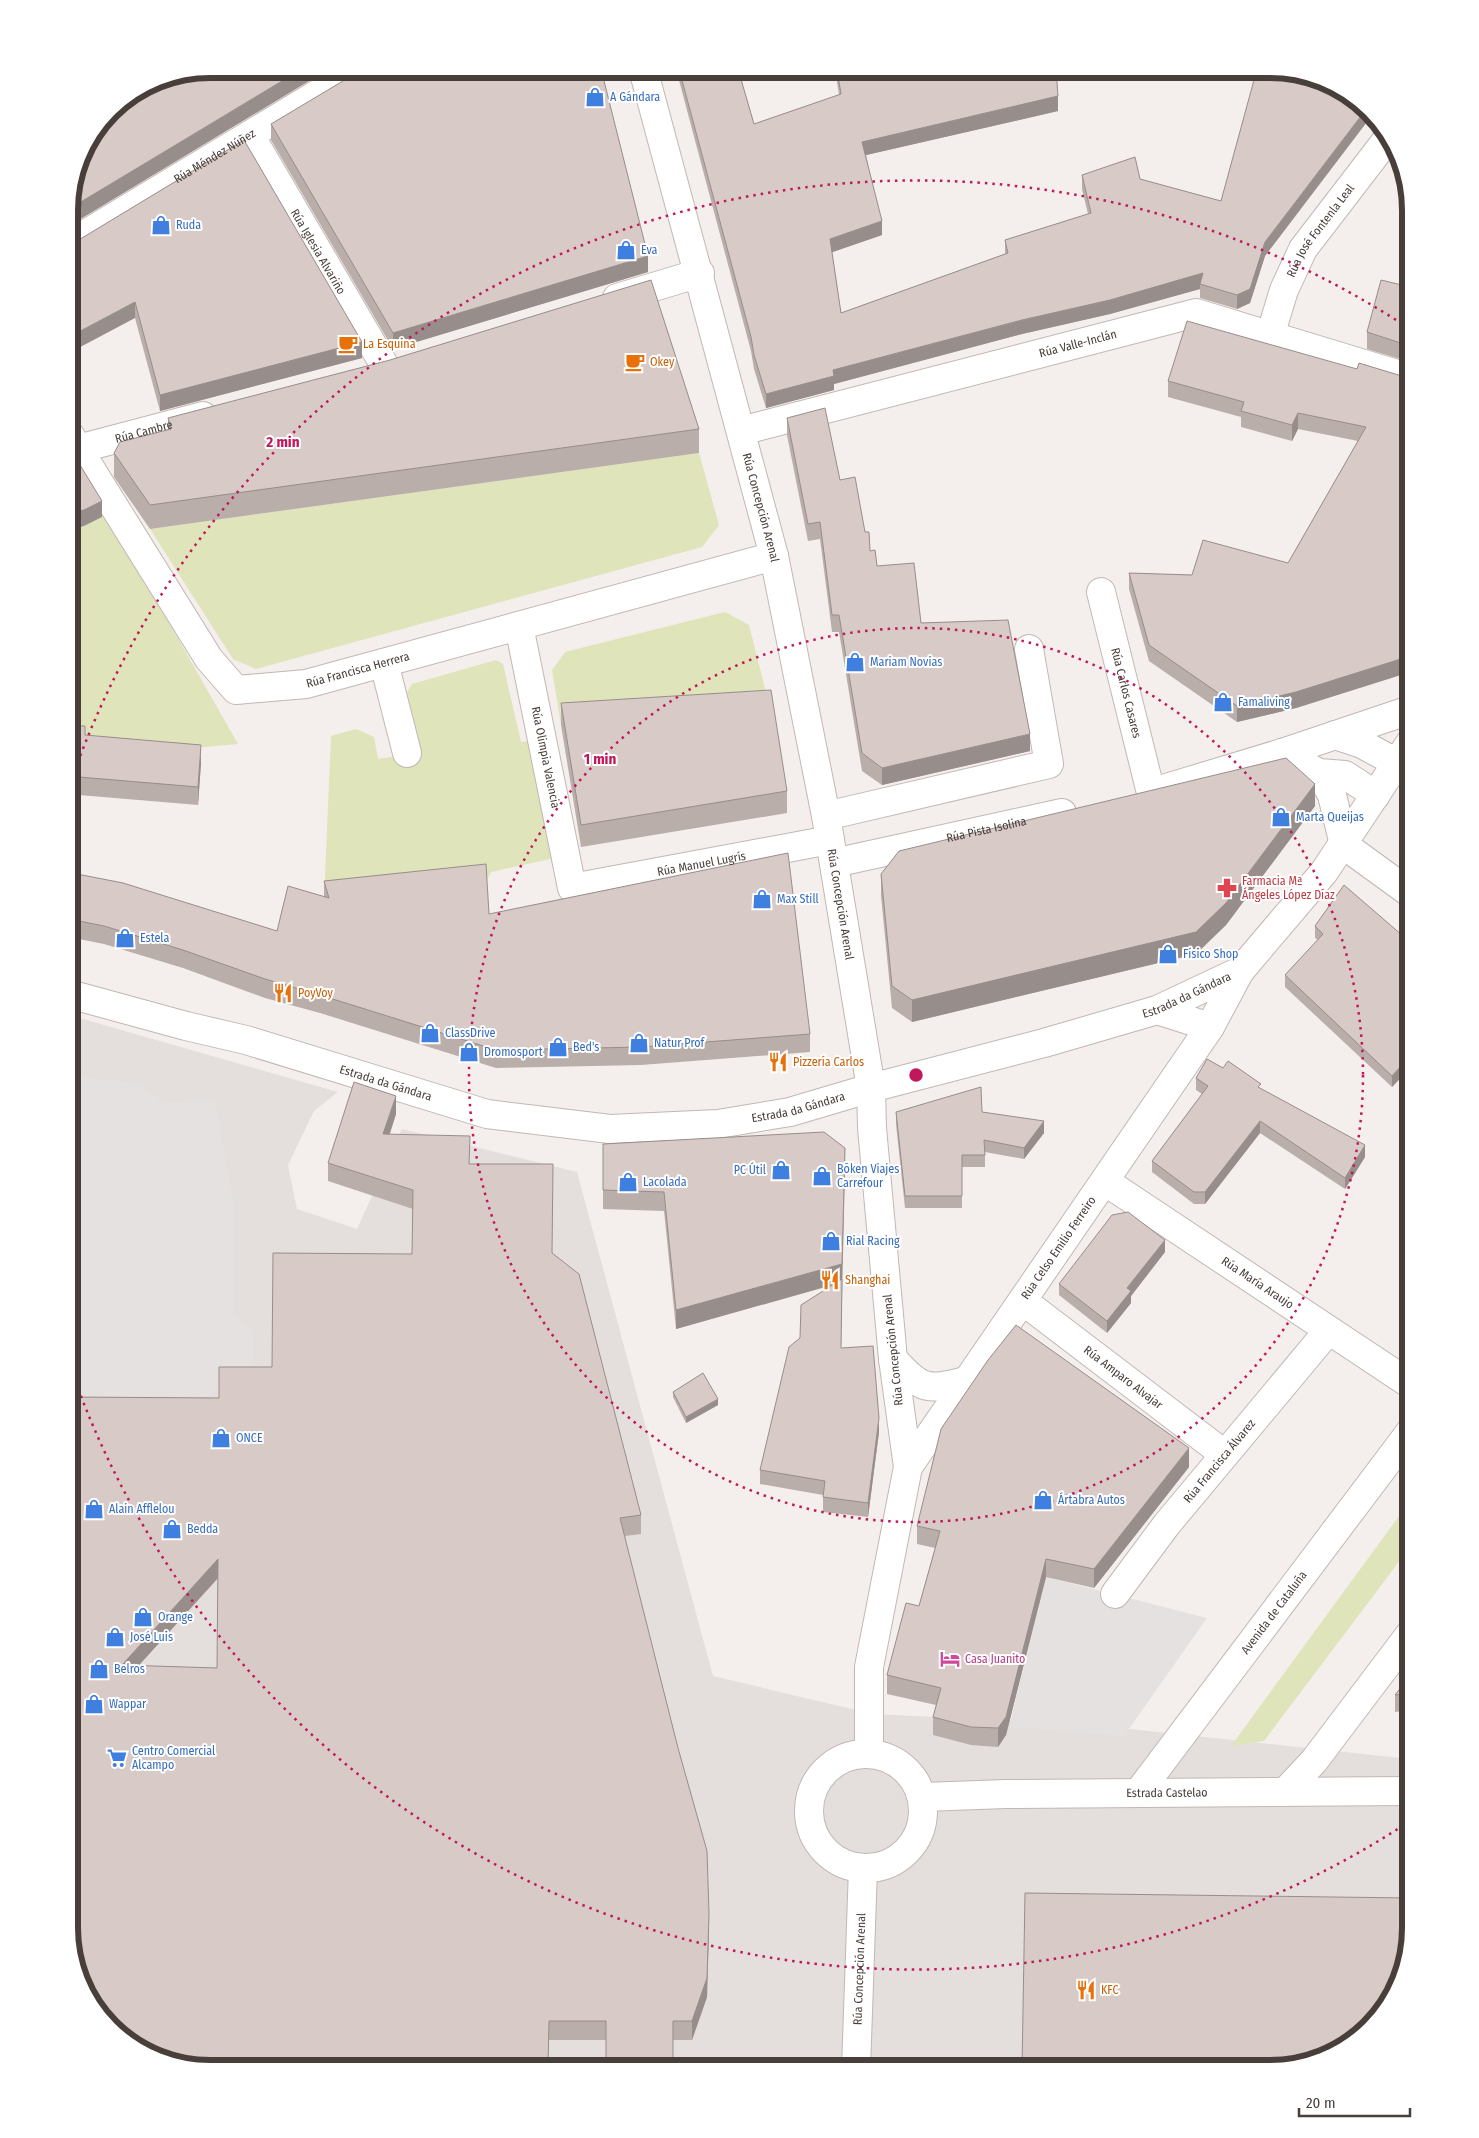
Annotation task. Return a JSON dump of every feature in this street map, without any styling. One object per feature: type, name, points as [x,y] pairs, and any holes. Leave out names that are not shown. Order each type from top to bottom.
[{"type":"street","name":"Rúa Méndez Núñez","points":[[78,239],[344,78]]},
{"type":"street","name":"Rúa Concepción Arenal","points":[[646,78],[774,556],[830,839],[871,1088],[872,1128],[893,1360],[908,1467],[869,1667],[867,1729],[869,1754]]},
{"type":"street","name":"Rúa Iglesia Alvariño","points":[[250,134],[386,368]]},
{"type":"street","name":"Rúa José Fontenla Leal","points":[[1270,336],[1284,290],[1303,249],[1384,144]]},
{"type":"street","points":[[589,306],[700,273]]},
{"type":"street","name":"Rúa Valle-Inclán","points":[[741,430],[1196,313],[1402,376]]},
{"type":"street","points":[[357,376],[413,360]]},
{"type":"street","name":"Rúa Cambre","points":[[78,440],[232,408]]},
{"type":"street","name":"Rúa Francisca Herrera","points":[[78,447],[209,659],[236,690],[306,684],[774,556]]},
{"type":"street","name":"Rúa Carlos Casares","points":[[1101,592],[1151,793]]},
{"type":"street","name":"Rúa Olimpia Valencia","points":[[519,626],[572,888]]},
{"type":"street","points":[[830,839],[1049,764],[1028,649]]},
{"type":"street","points":[[384,662],[407,753]]},
{"type":"street","points":[[1123,799],[1151,793],[1282,753],[1402,713]]},
{"type":"street","points":[[1335,736],[1402,753]]},
{"type":"street","points":[[1282,753],[1319,772],[1345,775],[1376,796]]},
{"type":"street","name":"Estrada da Gándara","points":[[78,996],[186,1026],[246,1040],[488,1114],[610,1130],[718,1124],[790,1112],[871,1088],[1044,1043],[1156,1010],[1240,971],[1324,872],[1344,845],[1402,756]]},
{"type":"street","points":[[1319,772],[1332,795],[1344,845],[1402,887]]},
{"type":"street","name":"Rúa Pista Isolina","points":[[830,839],[1084,808]]},
{"type":"street","name":"Rúa Manuel Lugrís","points":[[572,888],[830,839]]},
{"type":"street","name":"Rúa Celso Emilio Ferreiro","points":[[908,1467],[1106,1182],[1210,1027],[1240,971]]},
{"type":"street","points":[[1156,1010],[1210,1027]]},
{"type":"street","name":"Rúa María Araujo","points":[[1106,1182],[1402,1379]]},
{"type":"street","name":"Rúa Amparo Alvajar","points":[[1023,1301],[1224,1454]]},
{"type":"street","name":"Rúa Francisca Álvarez","points":[[1114,1594],[1167,1524],[1328,1331]]},
{"type":"street","points":[[893,1360],[914,1381],[932,1388],[969,1380]]},
{"type":"street","name":"Avenida de Cataluña","points":[[1138,1793],[1402,1443]]},
{"type":"street","points":[[1285,1792],[1314,1761],[1402,1645]]},
{"type":"street","points":[[869,1754],[887,1758],[903,1768],[915,1783],[923,1798],[918,1834],[909,1848],[896,1859],[880,1866],[863,1868],[847,1864],[832,1856],[820,1845],[813,1831],[809,1816],[810,1800],[815,1785],[824,1772],[837,1762],[853,1756],[869,1754]]},
{"type":"street","name":"Estrada Castelao","points":[[923,1798],[998,1794],[1402,1791]]},
{"type":"street","name":"Rúa Concepción Arenal","points":[[856,2060],[863,1868]]},
{"type":"shaded area","points":[[78,1017],[338,1092],[314,1111],[288,1165],[297,1209],[357,1229],[402,1129],[577,1172],[713,1676],[873,1714],[1084,1724],[1402,1758],[1402,1928],[1400,1945],[1348,2034],[1335,2043],[1303,2056],[1269,2060],[201,2060],[184,2058],[151,2047],[122,2027],[79,1948],[77,1928]]},
{"type":"shaded area","points":[[77,1076],[141,1084],[164,1103],[214,1098],[233,1197],[235,1312],[254,1332],[253,1381],[219,1386],[185,1417],[77,1416]]},
{"type":"shaded area","points":[[1046,1577],[1207,1618],[1124,1736],[1009,1727]]},
{"type":"green space","points":[[699,453],[719,525],[702,547],[256,669],[233,659],[150,529]]},
{"type":"green space","points":[[107,514],[238,744],[194,748],[78,745],[78,528]]},
{"type":"green space","points":[[725,612],[749,625],[771,712],[561,725],[552,670],[565,652]]},
{"type":"green space","points":[[496,660],[503,664],[521,742],[530,741],[555,858],[491,872],[486,882],[324,899],[331,736],[356,729],[374,737],[378,759],[417,753],[407,692],[412,684]]},
{"type":"green space","points":[[1402,1512],[1402,1558],[1264,1741],[1231,1746]]},
{"type":"building","points":[[287,78],[78,204],[82,176],[95,144],[116,116],[144,95],[184,80]]},
{"type":"building","points":[[348,78],[603,78],[648,256],[393,333],[271,124]]},
{"type":"building","points":[[681,78],[741,78],[754,124],[841,94],[838,78],[1057,78],[1058,96],[862,142],[882,221],[830,239],[841,313],[1008,253],[1005,240],[1091,213],[1082,175],[1135,157],[1140,179],[1221,201],[1255,78],[1278,78],[1303,82],[1335,95],[1362,115],[1265,242],[1250,289],[1237,295],[1200,284],[1203,273],[1110,300],[1022,320],[833,370],[834,376],[766,394],[754,355],[751,337]]},
{"type":"building","points":[[244,140],[362,342],[160,395],[135,302],[78,332],[78,240]]},
{"type":"building","points":[[651,280],[699,429],[150,505],[114,453],[120,442],[171,429],[168,418],[390,360]]},
{"type":"building","points":[[1381,280],[1402,285],[1402,343],[1367,332]]},
{"type":"building","points":[[1187,321],[1357,369],[1359,363],[1402,376],[1402,659],[1296,692],[1237,706],[1149,645],[1129,573],[1192,575],[1203,540],[1288,563],[1366,427],[1298,413],[1292,425],[1241,411],[1244,402],[1168,381]]},
{"type":"building","points":[[825,408],[840,480],[855,477],[865,532],[869,532],[870,551],[875,550],[877,566],[914,563],[921,623],[1008,620],[1030,734],[882,768],[862,753],[839,615],[832,615],[820,522],[808,524],[787,418]]},
{"type":"building","points":[[78,461],[102,501],[78,511]]},
{"type":"building","points":[[771,690],[787,791],[581,825],[561,703]]},
{"type":"building","points":[[78,726],[85,726],[85,735],[201,745],[198,787],[79,777],[78,844]]},
{"type":"building","points":[[1286,758],[1315,784],[1226,903],[1196,932],[912,1000],[892,986],[881,874],[899,851]]},
{"type":"building","points":[[788,853],[810,1034],[641,1047],[496,1050],[265,979],[183,950],[104,926],[78,921],[78,874],[123,883],[277,931],[288,886],[329,898],[324,881],[486,864],[489,914]]},
{"type":"building","points":[[1344,885],[1402,935],[1402,1065],[1392,1076],[1285,975],[1323,934],[1315,926]]},
{"type":"building","points":[[1207,1059],[1223,1068],[1228,1061],[1261,1084],[1258,1087],[1365,1145],[1345,1178],[1260,1121],[1205,1192],[1194,1192],[1152,1161],[1208,1086],[1196,1078]]},
{"type":"building","points":[[354,1082],[396,1096],[383,1134],[470,1136],[469,1164],[553,1164],[552,1253],[579,1274],[641,1515],[620,1518],[678,1748],[707,1851],[709,1914],[707,1978],[692,2021],[673,2021],[673,2060],[606,2060],[606,2021],[549,2021],[548,2060],[201,2060],[184,2058],[151,2047],[116,2022],[95,1994],[82,1962],[77,1928],[77,1397],[219,1398],[219,1367],[272,1367],[273,1253],[412,1254],[413,1190],[328,1163]],"holes":[[[218,1559],[217,1668],[122,1665]]]},
{"type":"building","points":[[981,1087],[982,1112],[1044,1121],[1024,1148],[984,1140],[985,1155],[962,1155],[962,1196],[905,1196],[896,1112]]},
{"type":"building","points":[[824,1132],[845,1148],[842,1264],[676,1310],[664,1192],[603,1190],[603,1144]]},
{"type":"building","points":[[1128,1212],[1165,1240],[1127,1288],[1131,1291],[1107,1321],[1059,1284],[1112,1215]]},
{"type":"building","points":[[842,1279],[841,1348],[873,1346],[879,1418],[868,1503],[823,1497],[825,1481],[760,1470],[789,1347],[800,1338],[801,1305]]},
{"type":"building","points":[[1016,1325],[1189,1448],[1094,1569],[1046,1559],[1006,1717],[998,1728],[971,1727],[933,1717],[941,1688],[887,1675],[906,1603],[919,1606],[940,1531],[917,1526],[941,1429],[988,1360]]},
{"type":"building","points":[[703,1373],[718,1399],[686,1417],[673,1392]]},
{"type":"building","points":[[1402,1686],[1402,1694],[1395,1695]]},
{"type":"building","points":[[1025,1893],[1402,1898],[1402,1928],[1397,1962],[1384,1994],[1363,2022],[1335,2043],[1320,2050],[1303,2056],[1269,2060],[1022,2060]]},
{"type":"place","name":"A Gándara","points":[[595,97]]},
{"type":"place","name":"Ruda","points":[[161,225]]},
{"type":"place","name":"Eva","points":[[626,250]]},
{"type":"place","name":"La Esquina","points":[[348,344]]},
{"type":"place","name":"Okey","points":[[635,362]]},
{"type":"place","name":"Mariam Novias","points":[[855,662]]},
{"type":"place","name":"Famaliving","points":[[1223,702]]},
{"type":"place","name":"Marta Queijas","points":[[1281,817]]},
{"type":"place","name":"Farmacia Mª Ángeles López Díaz","points":[[1227,888]]},
{"type":"place","name":"Max Still","points":[[762,899]]},
{"type":"place","name":"Estela","points":[[125,938]]},
{"type":"place","name":"Físico Shop","points":[[1168,954]]},
{"type":"place","name":"PoyVoy","points":[[283,993]]},
{"type":"place","name":"ClassDrive","points":[[430,1033]]},
{"type":"place","name":"Natur Prof","points":[[639,1043]]},
{"type":"place","name":"Bed's","points":[[558,1047]]},
{"type":"place","name":"Dromosport","points":[[469,1052]]},
{"type":"place","name":"Pizzería Carlos","points":[[778,1062]]},
{"type":"place","name":"PC Útil","points":[[781,1170]]},
{"type":"place","name":"Bōken Viajes Carrefour","points":[[822,1176]]},
{"type":"place","name":"Lacolada","points":[[628,1182]]},
{"type":"place","name":"Rial Racing","points":[[831,1241]]},
{"type":"place","name":"Shanghai","points":[[830,1280]]},
{"type":"place","name":"ONCE","points":[[221,1438]]},
{"type":"place","name":"Ártabra Autos","points":[[1043,1500]]},
{"type":"place","name":"Alain Afflelou","points":[[94,1509]]},
{"type":"place","name":"Bedda","points":[[172,1529]]},
{"type":"place","name":"Orange","points":[[143,1617]]},
{"type":"place","name":"José Luis","points":[[115,1637]]},
{"type":"place","name":"Casa Juanito","points":[[950,1659]]},
{"type":"place","name":"Belros","points":[[99,1669]]},
{"type":"place","name":"Wappar","points":[[94,1704]]},
{"type":"place","name":"Centro Comercial Alcampo","points":[[117,1758]]},
{"type":"place","name":"KFC","points":[[1086,1990]]}]
